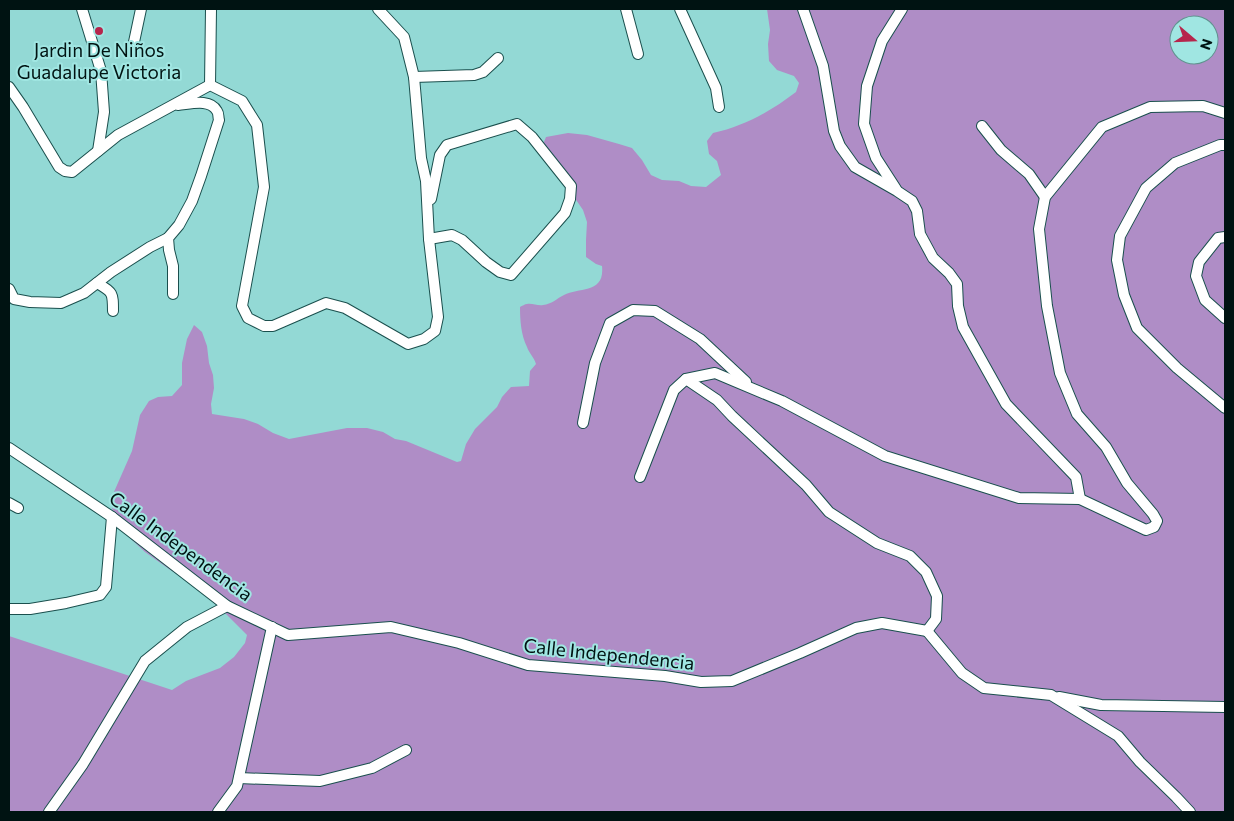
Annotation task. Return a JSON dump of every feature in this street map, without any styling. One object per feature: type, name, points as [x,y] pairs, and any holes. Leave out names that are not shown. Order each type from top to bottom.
[{"type":"street","points":[[82,9],[101,71],[104,112],[98,151]]},
{"type":"street","points":[[134,42],[141,9]]},
{"type":"street","points":[[210,85],[211,9]]},
{"type":"street","points":[[210,85],[242,101],[257,125],[264,188],[242,306],[248,318],[264,326],[273,326],[326,303],[345,308],[408,344],[424,339],[435,330],[438,317],[426,181],[421,158],[414,77],[404,37],[378,9]]},
{"type":"street","points":[[626,9],[638,54]]},
{"type":"street","points":[[680,9],[716,88],[719,107]]},
{"type":"street","points":[[804,9],[823,66],[834,131],[840,146],[855,167],[912,201],[917,211],[920,234],[933,258],[949,273],[957,284],[958,306],[963,327],[1006,404],[1076,477],[1080,499]]},
{"type":"street","points":[[808,22],[813,9]]},
{"type":"street","points":[[897,191],[876,158],[864,124],[868,86],[882,41],[902,9]]},
{"type":"street","points":[[414,77],[474,75],[483,72],[498,58]]},
{"type":"street","points":[[9,87],[59,167],[65,171],[72,172],[118,134],[210,85]]},
{"type":"street","points":[[9,289],[14,299],[30,302],[61,302],[84,293],[111,272],[168,238],[179,225],[192,201],[219,120],[217,112],[211,106],[200,102],[170,106]]},
{"type":"street","points":[[640,477],[674,390],[686,379],[715,373],[782,401],[885,456],[1019,498],[1080,499],[1146,530],[1154,527],[1157,521],[1154,514],[1127,483],[1106,447],[1077,414],[1060,373],[1047,306],[1039,229],[1045,197],[1102,127],[1150,107],[1203,106],[1225,113]]},
{"type":"street","points":[[428,217],[440,155],[447,145],[517,124],[532,138],[571,186],[570,200],[565,214],[511,275],[500,272],[462,240],[452,235],[430,239]]},
{"type":"street","points":[[982,126],[1001,150],[1029,174],[1045,197]]},
{"type":"street","points":[[1225,145],[1220,145],[1175,163],[1146,188],[1120,236],[1117,260],[1124,295],[1137,328],[1177,368],[1225,408]]},
{"type":"street","points":[[1225,237],[1218,238],[1199,262],[1196,276],[1205,300],[1225,318]]},
{"type":"street","points":[[168,238],[173,266],[173,294]]},
{"type":"street","points":[[97,283],[108,290],[113,297],[113,311]]},
{"type":"street","points":[[583,423],[595,363],[610,323],[633,310],[655,311],[700,340],[752,388]]},
{"type":"street","points":[[686,379],[717,400],[806,485],[829,512],[877,543],[910,556],[926,572],[937,596],[936,620],[927,631],[962,673],[984,688],[1051,695],[1101,705],[1225,707]]},
{"type":"street","name":"Calle Independencia","points":[[9,448],[112,517],[227,606],[288,635],[391,627],[459,643],[528,665],[665,676],[700,682],[732,681],[856,628],[882,623],[927,631]]},
{"type":"street","points":[[9,610],[39,608],[100,595],[106,587],[112,517]]},
{"type":"street","points":[[49,812],[83,764],[145,661],[187,627],[227,606]]},
{"type":"street","points":[[218,812],[237,786],[272,627]]},
{"type":"street","points":[[1051,695],[1118,736],[1140,762],[1190,812]]},
{"type":"street","points":[[239,778],[320,781],[372,768],[406,750]]},
{"type":"shaded area","points":[[767,9],[1225,9],[1225,812],[9,812],[9,636],[172,690],[186,681],[220,668],[234,657],[245,643],[247,635],[206,594],[145,552],[118,527],[110,501],[132,451],[140,415],[149,401],[158,397],[172,396],[182,385],[182,363],[187,339],[194,325],[202,332],[213,375],[212,414],[244,419],[289,439],[347,428],[367,428],[383,432],[395,439],[406,441],[457,462],[461,461],[466,444],[475,429],[497,407],[502,397],[511,387],[529,386],[530,371],[536,364],[523,338],[520,307],[525,304],[546,304],[564,295],[590,288],[599,281],[602,275],[602,266],[586,257],[587,222],[583,210],[540,152],[546,137],[568,133],[587,135],[632,148],[651,175],[662,180],[679,181],[691,186],[706,187],[721,175],[717,161],[709,154],[707,141],[713,133],[757,117],[796,92],[799,83],[794,76],[777,70],[769,61],[768,44],[770,30]]},
{"type":"place","name":"Jardin De Niños Guadalupe Victoria","points":[[99,31]]}]
